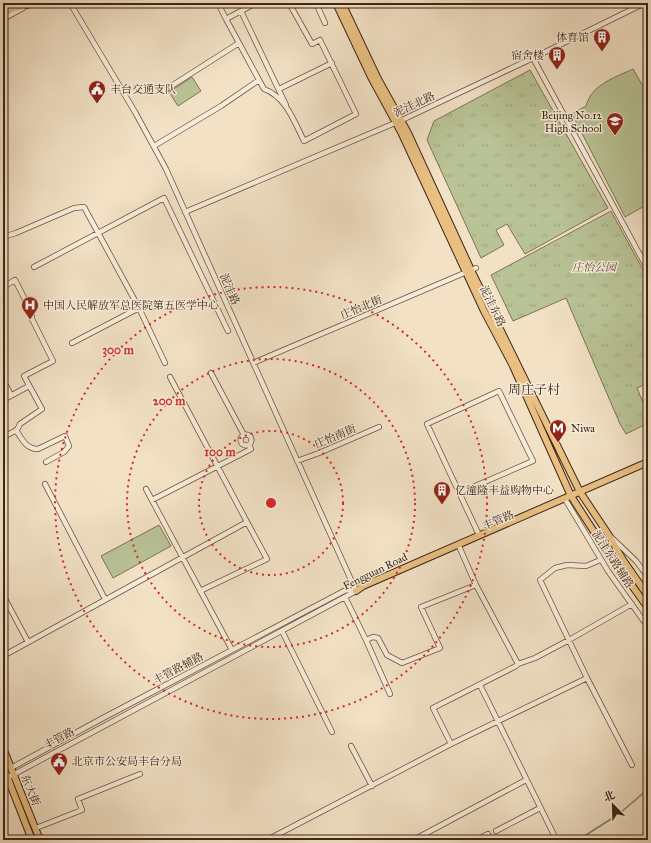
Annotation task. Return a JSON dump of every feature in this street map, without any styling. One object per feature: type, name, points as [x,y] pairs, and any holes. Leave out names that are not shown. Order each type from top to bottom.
[{"type":"highway","points":[[3,7],[11,3]]},
{"type":"highway","points":[[3,11],[32,3]]},
{"type":"main road","name":"泥洼东路","points":[[336,3],[371,77],[399,121]]},
{"type":"main road","name":"泥洼东路","points":[[342,3],[581,493],[608,534],[622,560],[648,596]]},
{"type":"main road","name":"泥洼东路","points":[[471,270],[484,311],[512,366],[572,497],[598,538],[648,608]]},
{"type":"main road","points":[[581,493],[648,462]]},
{"type":"main road","name":"丰管路","points":[[356,591],[364,589],[458,546],[581,493],[648,466]]},
{"type":"main road","points":[[458,546],[479,535],[565,500]]},
{"type":"main road","name":"东大街","points":[[3,748],[40,840]]},
{"type":"main road","name":"东大街","points":[[3,766],[32,840]]},
{"type":"street","points":[[3,19],[32,3]]},
{"type":"street","name":"泥洼路","points":[[70,3],[135,112],[166,169],[356,591]]},
{"type":"street","points":[[218,3],[264,89],[271,92],[288,109]]},
{"type":"street","points":[[226,18],[256,3]]},
{"type":"street","points":[[241,11],[304,140],[356,114],[320,40],[312,44],[289,3]]},
{"type":"street","points":[[316,3],[325,23]]},
{"type":"street","name":"泥洼北路","points":[[185,212],[399,121],[645,3]]},
{"type":"street","points":[[165,90],[239,42]]},
{"type":"street","points":[[533,58],[646,266]]},
{"type":"street","points":[[279,89],[332,63]]},
{"type":"street","points":[[154,146],[221,106],[259,80]]},
{"type":"street","points":[[34,266],[164,198],[228,331]]},
{"type":"street","points":[[3,236],[16,233],[74,208],[84,207],[138,308],[165,363]]},
{"type":"street","name":"庄怡北街","points":[[253,363],[471,270]]},
{"type":"street","points":[[3,286],[15,280],[32,313],[32,319],[53,361],[24,376],[42,409],[20,424],[16,430],[3,437]]},
{"type":"street","points":[[72,343],[138,308]]},
{"type":"street","points":[[211,373],[244,435]]},
{"type":"street","points":[[170,377],[267,559],[200,591]]},
{"type":"street","points":[[3,380],[11,395]]},
{"type":"street","points":[[3,400],[29,386]]},
{"type":"street","points":[[459,494],[533,462],[499,391],[427,424],[459,494],[479,535]]},
{"type":"street","name":"庄怡南街","points":[[297,461],[379,427]]},
{"type":"street","points":[[16,430],[25,445],[38,450],[65,436],[70,446],[64,452],[46,462]]},
{"type":"street","points":[[244,435],[241,438],[242,444],[245,446],[249,445]]},
{"type":"street","points":[[152,500],[251,449],[249,445],[252,441],[251,438],[249,435],[244,435]]},
{"type":"street","points":[[45,484],[105,599]]},
{"type":"street","points":[[146,489],[232,650]]},
{"type":"street","name":"泥洼东路辅路","points":[[565,500],[597,551],[604,565],[648,627]]},
{"type":"street","points":[[3,656],[247,522]]},
{"type":"street","name":"泥洼东路辅路","points":[[608,534],[636,561],[648,577]]},
{"type":"street","points":[[458,546],[476,585],[518,664]]},
{"type":"street","points":[[598,561],[586,566],[567,565],[555,568],[540,580],[587,678],[632,765]]},
{"type":"street","points":[[366,640],[373,637],[378,638],[387,655],[402,663],[440,648],[421,607],[476,585]]},
{"type":"street","name":"丰管路辅路","points":[[12,771],[103,718],[292,618],[346,590],[356,591]]},
{"type":"street","name":"Fengguan Road","points":[[120,717],[356,591]]},
{"type":"street","points":[[3,595],[28,642]]},
{"type":"street","points":[[345,597],[390,694]]},
{"type":"street","points":[[451,744],[433,708],[518,664],[535,658],[632,604]]},
{"type":"street","points":[[292,618],[283,630],[332,732]]},
{"type":"street","points":[[267,840],[496,721],[587,678]]},
{"type":"street","points":[[480,685],[496,721],[554,835]]},
{"type":"street","points":[[103,718],[120,717]]},
{"type":"street","name":"丰管路","points":[[7,778],[12,771],[120,717]]},
{"type":"street","points":[[351,746],[372,786]]},
{"type":"street","points":[[36,828],[82,810],[78,799],[140,774]]},
{"type":"street","points":[[420,840],[419,837],[526,780]]},
{"type":"street","points":[[496,831],[540,808]]},
{"type":"street","points":[[476,840],[488,834]]},
{"type":"green space","points":[[633,69],[648,95],[648,204],[625,217],[572,114],[586,106],[589,98],[598,87]]},
{"type":"green space","points":[[530,70],[608,208],[525,254],[507,224],[496,230],[504,245],[481,258],[427,140],[434,121]]},
{"type":"green space","points":[[192,77],[201,91],[178,106],[169,92]]},
{"type":"green space","name":"庄怡公园","points":[[611,211],[648,279],[648,383],[637,388],[647,412],[645,413],[648,423],[626,434],[620,424],[566,298],[513,321],[491,275]]},
{"type":"green space","points":[[159,525],[171,546],[113,578],[101,556]]},
{"type":"waterway","points":[[578,840],[619,814],[648,789]]},
{"type":"place","name":"体育馆","points":[[602,52]]},
{"type":"place","name":"宿舍楼","points":[[557,70]]},
{"type":"place","name":"丰台交通支队","points":[[97,104]]},
{"type":"place","name":"Beijing No.12 High School","points":[[615,136]]},
{"type":"place","name":"中国人民解放军总医院第五医学中心","points":[[30,320]]},
{"type":"place","name":"Niwa","points":[[558,443]]},
{"type":"place","name":"亿潼隆丰益购物中心","points":[[442,505]]},
{"type":"place","name":"北京市公安局丰台分局","points":[[59,776]]},
{"type":"district","name":"周庄子村","points":[[534,389]]}]
